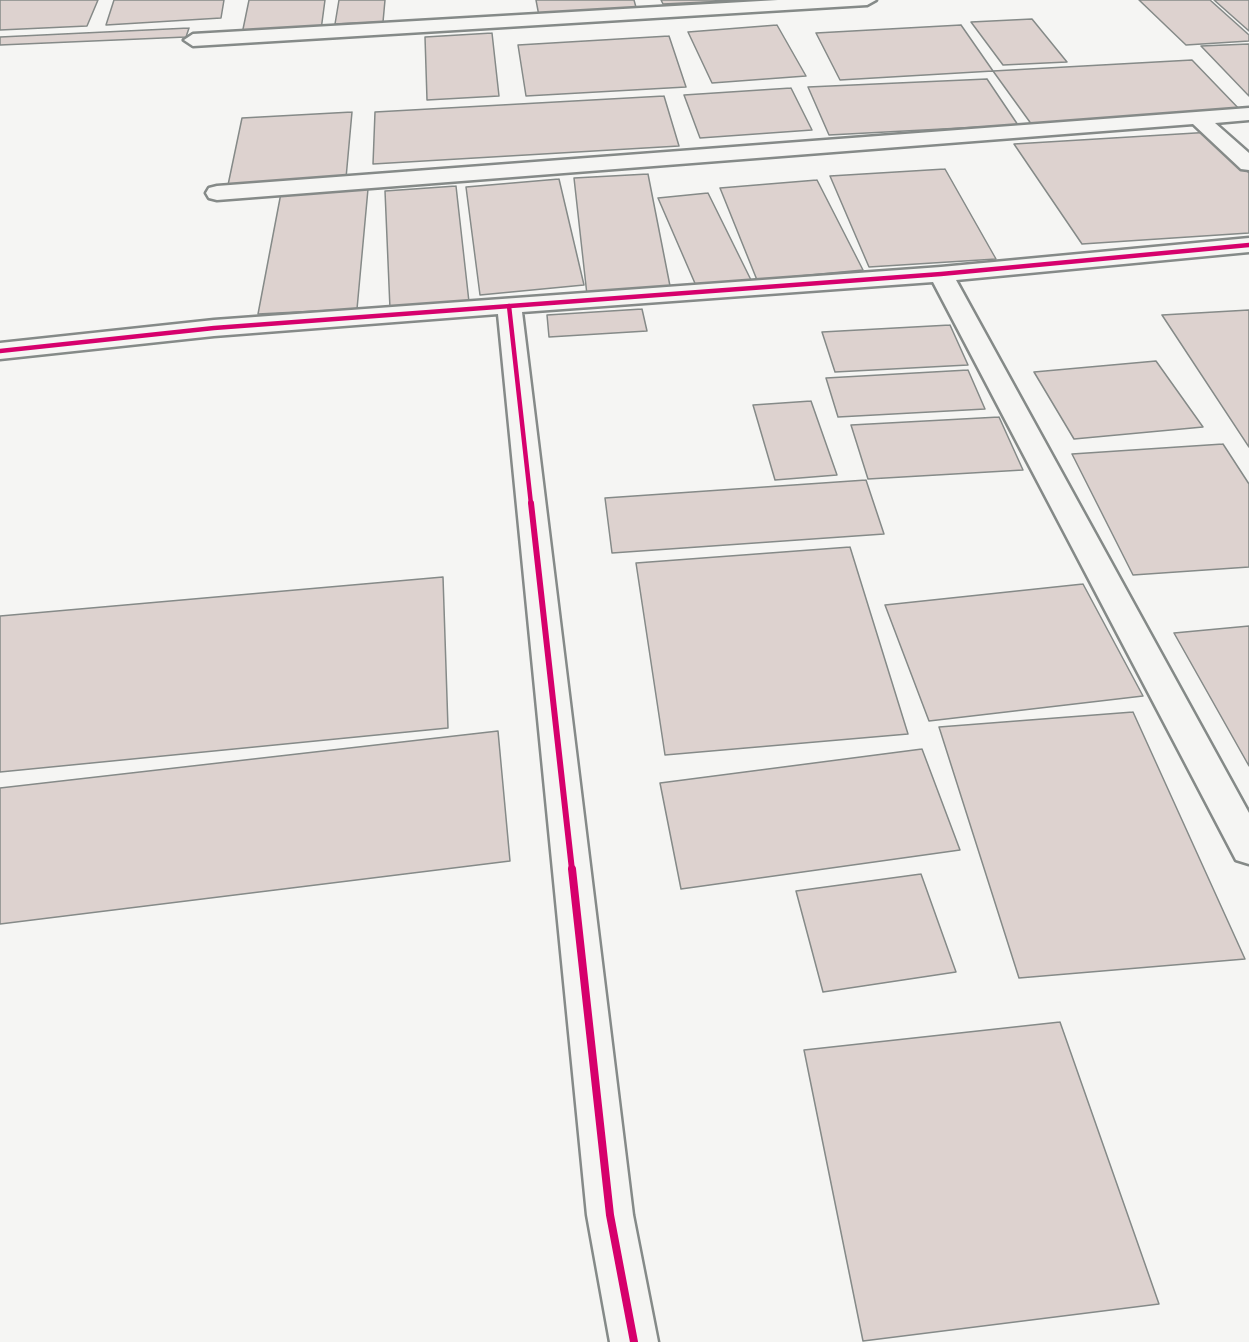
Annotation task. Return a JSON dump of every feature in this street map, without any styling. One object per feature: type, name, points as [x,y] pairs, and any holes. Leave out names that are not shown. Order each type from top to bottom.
[{"type":"street","points":[[193,40],[867,0]]},
{"type":"street","points":[[217,193],[1249,114]]},
{"type":"street","points":[[1198,118],[1249,164]]},
{"type":"street","points":[[0,351],[84,344],[214,328],[941,274],[1249,245]]},
{"type":"street","points":[[941,274],[1249,848]]},
{"type":"street","points":[[509,306],[610,1215],[634,1342]]},
{"type":"building","points":[[0,0],[98,0],[87,26],[0,30]]},
{"type":"building","points":[[114,0],[224,0],[221,18],[106,25]]},
{"type":"building","points":[[249,0],[325,0],[321,30],[242,34]]},
{"type":"building","points":[[339,0],[385,0],[383,22],[335,24]]},
{"type":"building","points":[[536,0],[634,0],[637,11],[539,16]]},
{"type":"building","points":[[661,0],[748,0],[663,4]]},
{"type":"building","points":[[1139,0],[1210,0],[1249,35],[1249,41],[1186,45]]},
{"type":"building","points":[[1214,0],[1249,0],[1249,31]]},
{"type":"building","points":[[1032,19],[1067,62],[1003,65],[971,22]]},
{"type":"building","points":[[777,25],[806,76],[712,83],[688,32]]},
{"type":"building","points":[[961,25],[993,71],[840,80],[816,33]]},
{"type":"building","points":[[189,28],[186,37],[0,45],[0,37]]},
{"type":"building","points":[[492,33],[499,96],[427,100],[425,37]]},
{"type":"building","points":[[669,36],[686,87],[526,96],[518,45]]},
{"type":"building","points":[[1249,44],[1249,96],[1201,46]]},
{"type":"building","points":[[1192,60],[1243,113],[1032,125],[993,71]]},
{"type":"building","points":[[987,79],[1018,125],[829,135],[808,87]]},
{"type":"building","points":[[791,88],[812,130],[700,138],[684,95]]},
{"type":"building","points":[[664,96],[679,146],[373,164],[375,112]]},
{"type":"building","points":[[352,112],[346,178],[228,185],[242,118]]},
{"type":"building","points":[[1212,132],[1249,173],[1249,233],[1082,244],[1014,144]]},
{"type":"building","points":[[945,169],[996,259],[869,267],[830,176]]},
{"type":"building","points":[[648,174],[671,291],[587,295],[574,178]]},
{"type":"building","points":[[559,179],[584,285],[480,295],[466,187]]},
{"type":"building","points":[[817,180],[863,270],[757,280],[720,188]]},
{"type":"building","points":[[456,186],[469,302],[390,309],[385,191]]},
{"type":"building","points":[[368,189],[357,309],[258,314],[281,193]]},
{"type":"building","points":[[708,193],[752,282],[697,288],[658,198]]},
{"type":"building","points":[[642,309],[647,331],[549,337],[547,315]]},
{"type":"building","points":[[1249,310],[1249,447],[1162,315]]},
{"type":"building","points":[[950,325],[968,365],[835,372],[822,332]]},
{"type":"building","points":[[1156,361],[1203,427],[1074,439],[1034,372]]},
{"type":"building","points":[[968,370],[985,409],[838,417],[826,378]]},
{"type":"building","points":[[811,401],[837,475],[775,480],[753,405]]},
{"type":"building","points":[[999,417],[1023,470],[868,479],[851,425]]},
{"type":"building","points":[[1223,444],[1249,484],[1249,567],[1133,575],[1072,454]]},
{"type":"building","points":[[866,480],[884,534],[612,553],[605,498]]},
{"type":"building","points":[[850,547],[908,734],[665,755],[636,563]]},
{"type":"building","points":[[443,577],[448,728],[0,772],[0,616]]},
{"type":"building","points":[[1083,584],[1143,696],[929,721],[885,605]]},
{"type":"building","points":[[1249,626],[1249,766],[1174,633]]},
{"type":"building","points":[[1133,712],[1245,959],[1019,978],[939,727]]},
{"type":"building","points":[[498,731],[510,861],[0,924],[0,788]]},
{"type":"building","points":[[922,749],[960,850],[681,889],[660,783]]},
{"type":"building","points":[[921,874],[956,972],[823,992],[796,891]]},
{"type":"building","points":[[1060,1022],[1159,1304],[863,1341],[804,1050]]},
{"type":"cycle path","points":[[0,351],[84,344],[214,328],[941,274],[1249,245]]},
{"type":"cycle path","points":[[509,306],[610,1215],[634,1342]]}]
